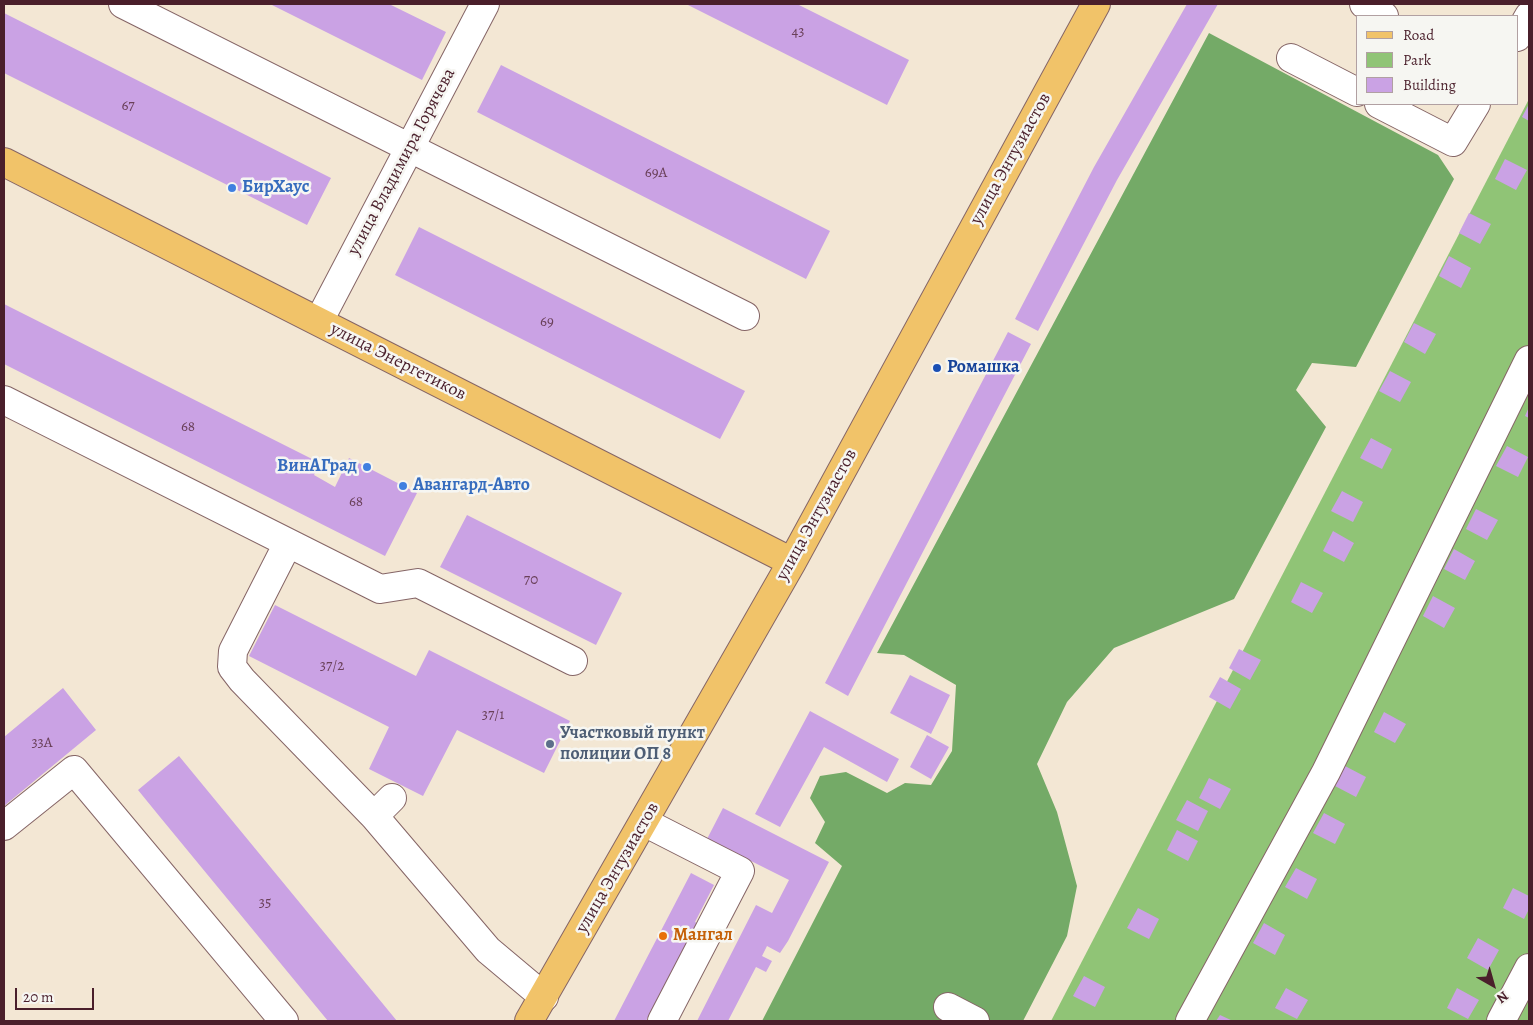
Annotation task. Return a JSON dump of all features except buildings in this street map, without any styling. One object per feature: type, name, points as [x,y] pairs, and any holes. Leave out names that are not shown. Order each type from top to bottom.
[{"type":"main road","name":"улица Энтузиастов","points":[[529,1021],[792,562],[1096,4]]},
{"type":"main road","name":"улица Энергетиков","points":[[4,162],[792,562]]},
{"type":"street","points":[[124,4],[745,316]]},
{"type":"street","name":"улица Владимира Горячева","points":[[319,321],[485,4]]},
{"type":"street","points":[[1364,4],[1382,15]]},
{"type":"street","points":[[1516,4],[1529,14],[1518,34]]},
{"type":"street","points":[[1291,58],[1356,91]]},
{"type":"street","points":[[1381,105],[1453,142],[1475,105]]},
{"type":"street","points":[[1190,1021],[1326,772],[1529,360]]},
{"type":"street","points":[[4,400],[380,589],[418,583],[573,661]]},
{"type":"street","points":[[288,543],[233,651],[232,667],[242,680],[383,807],[488,950],[544,997]]},
{"type":"street","points":[[4,826],[74,770],[284,1021]]},
{"type":"street","points":[[644,822],[740,871],[662,1021]]},
{"type":"street","points":[[1501,1021],[1529,968]]},
{"type":"street","points":[[948,1007],[975,1021]]},
{"type":"green space","points":[[1209,33],[1438,155],[1454,179],[1356,367],[1312,363],[1296,390],[1326,427],[1234,599],[1114,648],[1067,702],[1037,764],[1057,812],[1077,886],[1067,936],[1023,1021],[762,1021],[842,866],[815,843],[825,822],[810,798],[820,776],[846,772],[887,793],[905,783],[931,785],[952,751],[956,685],[904,655],[877,653]]},
{"type":"green space","points":[[1529,99],[1529,1021],[1051,1021]]},
{"type":"place","name":"БирХаус","points":[[232,188]]},
{"type":"place","name":"Ромашка","points":[[937,368]]},
{"type":"place","name":"ВинАГрад","points":[[367,467]]},
{"type":"place","name":"Авангард-Авто","points":[[403,486]]},
{"type":"place","name":"Участковый пункт полиции ОП 8","points":[[550,744]]},
{"type":"place","name":"Мангал","points":[[663,936]]}]
